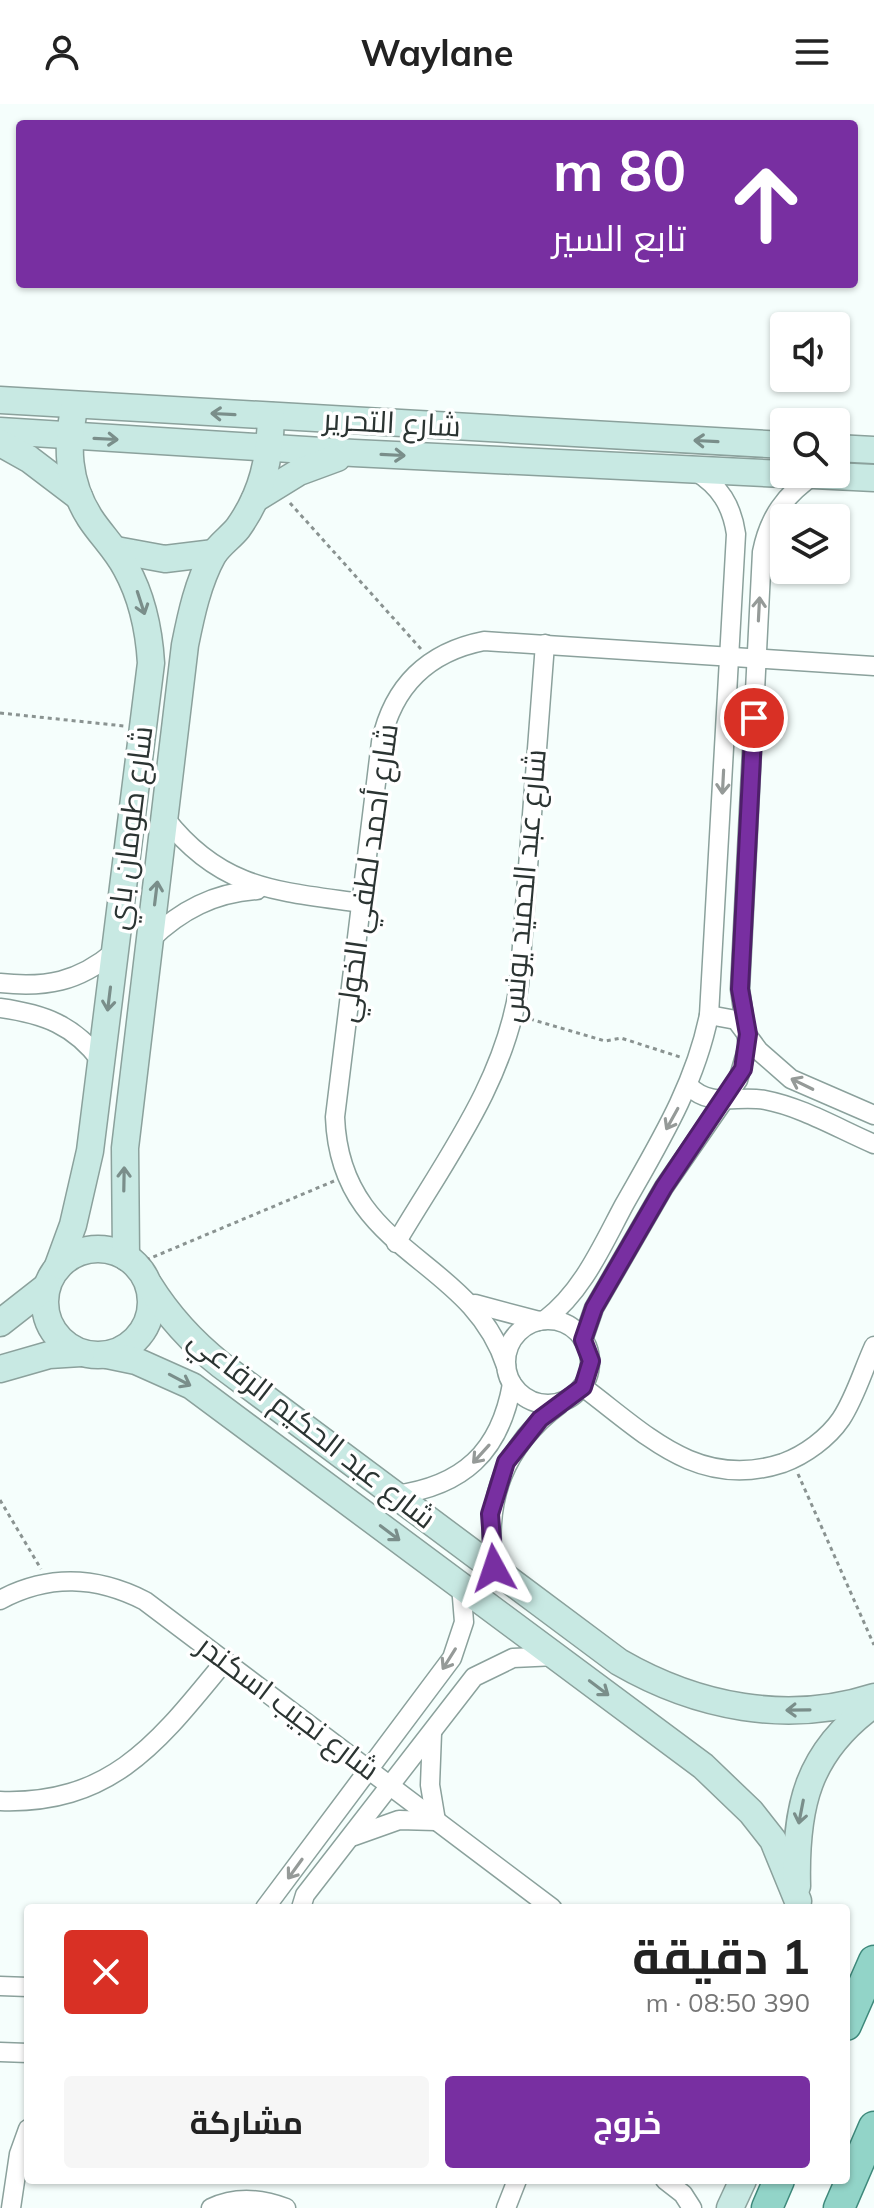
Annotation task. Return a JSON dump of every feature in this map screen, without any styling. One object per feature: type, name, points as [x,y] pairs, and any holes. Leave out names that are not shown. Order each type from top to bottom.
[{"type":"main road","points":[[850,2016],[874,1961]]},
{"type":"main road","points":[[839,2208],[865,2171],[874,2127]]},
{"type":"main road","points":[[767,2208],[777,2184]]},
{"type":"street","name":"شارع التحرير","points":[[0,400],[770,444]]},
{"type":"street","name":"شارع طومان باي","points":[[52,1276],[83,1188],[151,663],[149,639],[138,593],[116,550],[79,497],[72,478],[68,437],[75,405]]},
{"type":"street","name":"شارع طومان باي","points":[[137,1269],[125,1148],[185,645],[192,613],[214,553],[229,540],[265,493],[271,416]]},
{"type":"street","name":"شارع التحرير","points":[[0,431],[354,453],[770,473]]},
{"type":"street","points":[[0,443],[29,459],[79,497]]},
{"type":"street","points":[[850,449],[874,450]]},
{"type":"street","points":[[265,493],[299,472],[354,453]]},
{"type":"street","points":[[395,1495],[444,1483],[466,1470],[498,1432],[509,1375],[508,1351],[515,1337],[543,1321],[575,1292],[689,1086],[697,1063],[709,1015],[736,534],[734,518],[719,490],[693,469]]},
{"type":"street","points":[[850,477],[874,478]]},
{"type":"street","points":[[583,1340],[594,1308],[648,1213],[743,1069],[748,1034],[740,989],[756,658],[766,533],[784,499],[798,488]]},
{"type":"street","points":[[116,550],[165,559],[214,553]]},
{"type":"street","name":"شارع أحمد لطفي الخولي","points":[[509,1375],[486,1320],[469,1302],[396,1243],[363,1209],[345,1176],[336,1142],[335,1117],[385,722],[403,688],[432,660],[448,651],[484,641],[874,666]]},
{"type":"street","name":"شارع عبد الحميد يونس","points":[[396,1243],[490,1084],[515,1015],[545,644]]},
{"type":"street","points":[[165,818],[198,855],[218,870],[264,889]]},
{"type":"street","points":[[150,940],[190,908],[238,891],[264,889],[361,903]]},
{"type":"street","points":[[0,983],[53,985],[76,978],[114,952]]},
{"type":"street","points":[[0,1008],[52,1018],[71,1029],[101,1061]]},
{"type":"street","points":[[709,1015],[728,1016],[748,1034],[774,1067],[791,1079],[874,1115]]},
{"type":"street","points":[[689,1086],[704,1098],[744,1098],[783,1105],[874,1144]]},
{"type":"street","points":[[0,1323],[52,1276],[91,1249],[137,1269],[151,1311],[140,1335],[119,1351],[49,1355],[0,1369]]},
{"type":"street","name":"شارع عبد الحكيم الرفاعي","points":[[137,1269],[168,1316],[193,1343],[619,1662],[658,1683],[701,1699],[771,1711],[806,1711],[874,1697]]},
{"type":"street","points":[[52,1276],[45,1314],[50,1327],[58,1338],[94,1354]]},
{"type":"street","name":"شارع أحمد لطفي الخولي","points":[[469,1302],[492,1311],[543,1321]]},
{"type":"street","points":[[494,1568],[490,1514],[496,1487],[521,1439],[583,1387],[591,1361],[583,1340],[571,1327],[543,1321]]},
{"type":"street","points":[[583,1387],[675,1455],[700,1466],[745,1471],[791,1460],[818,1443],[841,1418],[874,1346]]},
{"type":"street","name":"شارع عبد الحكيم الرفاعي","points":[[94,1354],[136,1361],[192,1386],[728,1788],[773,1840],[798,1904]]},
{"type":"street","points":[[509,1375],[525,1397],[543,1404],[561,1403]]},
{"type":"street","name":"شارع نجيب اسكندر","points":[[0,1600],[48,1582],[86,1581],[123,1589],[145,1601],[547,1904]]},
{"type":"street","points":[[268,1904],[452,1658],[464,1622],[461,1585]]},
{"type":"street","points":[[302,1904],[305,1895],[474,1677],[513,1658],[556,1656]]},
{"type":"street","points":[[0,1801],[55,1798],[115,1775],[165,1734],[225,1661]]},
{"type":"street","points":[[798,1904],[800,1808],[812,1775],[829,1744],[874,1704]]},
{"type":"street","points":[[347,1841],[390,1822],[436,1821],[430,1767],[433,1730]]},
{"type":"street","points":[[0,1986],[24,1987]]},
{"type":"street","points":[[0,2052],[24,2053]]},
{"type":"street","points":[[11,2208],[24,2140]]},
{"type":"street","points":[[670,2184],[683,2194],[692,2208]]},
{"type":"street","points":[[730,2208],[741,2184]]},
{"type":"street","points":[[211,2208],[227,2200],[249,2199],[286,2208]]},
{"type":"path","points":[[265,493],[432,660]]},
{"type":"path","points":[[0,713],[143,728]]},
{"type":"path","points":[[515,1015],[605,1041],[621,1038],[697,1063]]},
{"type":"path","points":[[137,1269],[345,1176]]},
{"type":"path","points":[[791,1460],[874,1645]]},
{"type":"path","points":[[0,1500],[48,1582]]},
{"type":"route","points":[[494,1568],[490,1514],[506,1462],[521,1439],[540,1419],[583,1387],[591,1361],[583,1340],[594,1308],[664,1187],[709,1118],[732,1090],[743,1069],[748,1034],[740,989],[754,718]]}]
